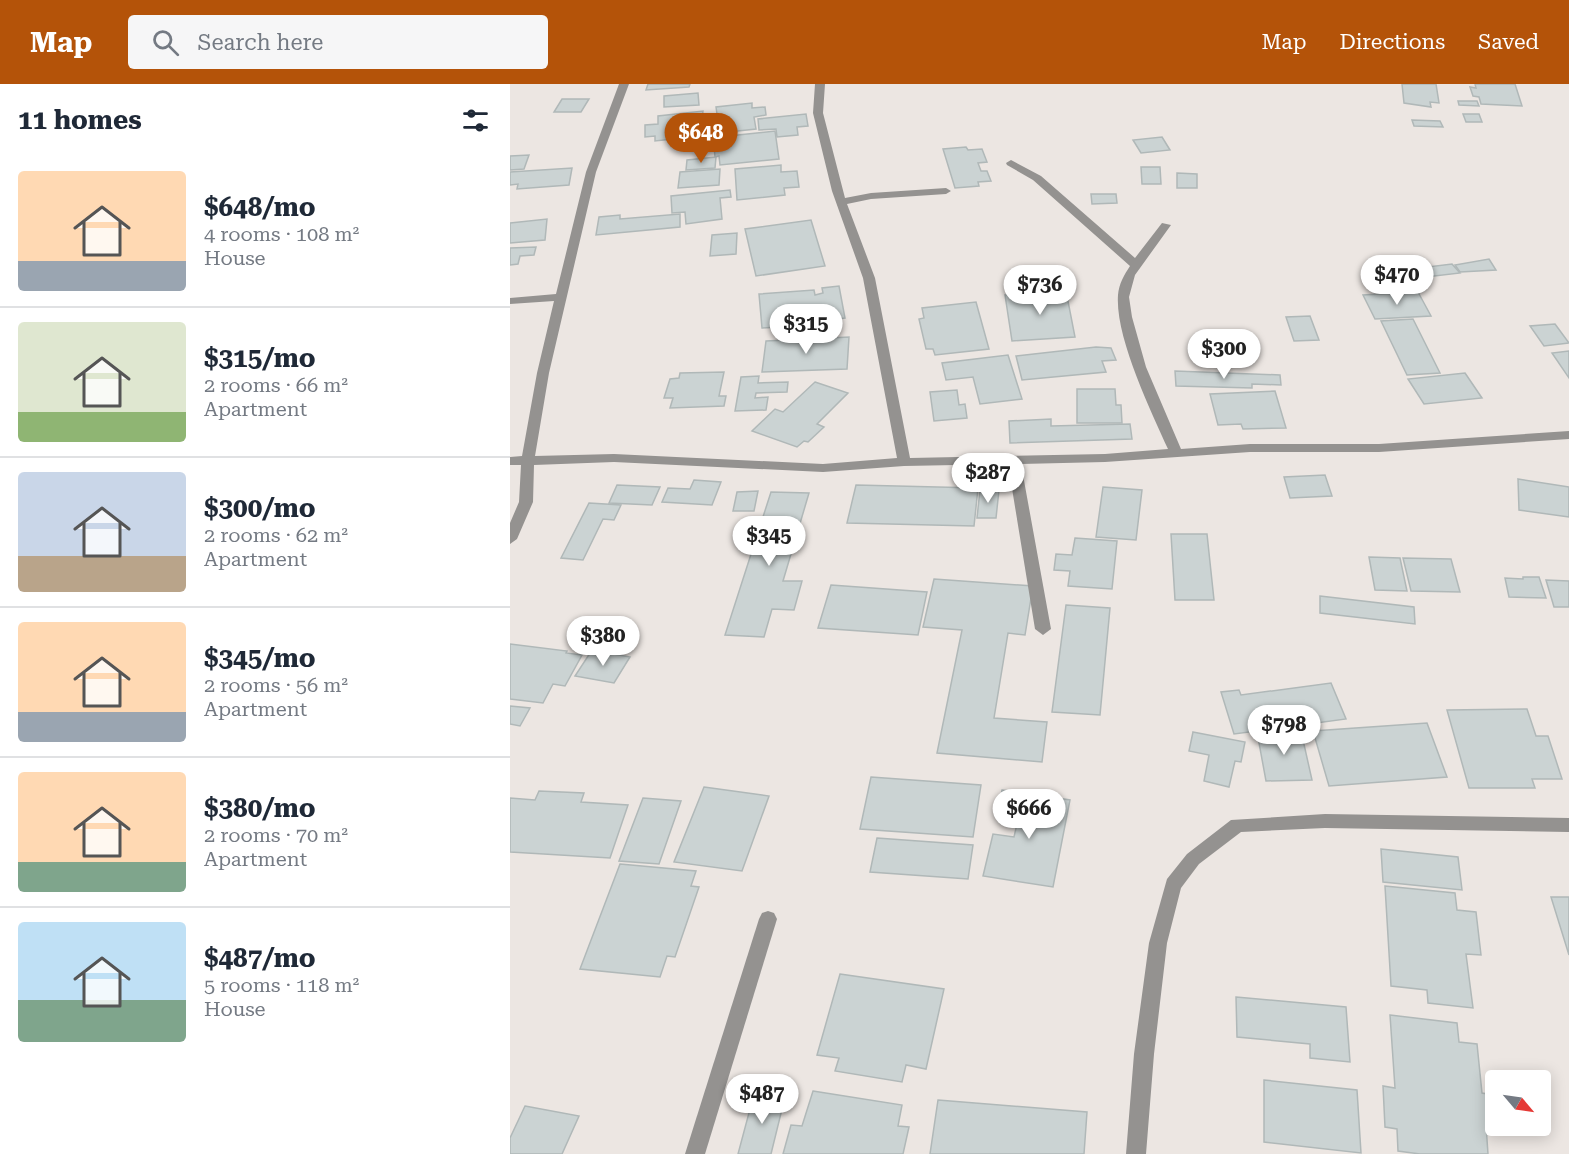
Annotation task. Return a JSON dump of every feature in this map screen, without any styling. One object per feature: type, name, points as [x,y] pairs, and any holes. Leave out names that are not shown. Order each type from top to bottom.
[{"type":"street","points":[[510,539],[526,502],[528,460],[543,373],[563,297],[591,172],[624,84]]},
{"type":"street","points":[[820,84],[818,113],[841,202],[869,279],[904,462]]},
{"type":"street","points":[[1011,163],[1044,183],[1137,266]]},
{"type":"street","points":[[841,202],[871,196],[946,191]]},
{"type":"street","points":[[1166,225],[1125,283],[1126,322],[1149,392],[1176,453]]},
{"type":"street","points":[[510,301],[563,297]]},
{"type":"street","points":[[510,461],[614,458],[823,468],[904,462],[1014,460],[1250,448],[1379,448],[1569,435]]},
{"type":"street","points":[[1014,460],[1042,629]]},
{"type":"street","points":[[1136,1154],[1144,1054],[1158,943],[1173,885],[1193,859],[1237,825],[1325,821],[1569,825]]},
{"type":"street","points":[[695,1154],[768,919]]},
{"type":"building","points":[[648,84],[690,84],[689,87],[646,90]]},
{"type":"building","points":[[1402,84],[1436,84],[1439,103],[1430,102],[1431,107],[1404,103]]},
{"type":"building","points":[[1475,84],[1515,84],[1522,106],[1481,104],[1479,97],[1473,96],[1470,87],[1476,88]]},
{"type":"building","points":[[698,93],[699,105],[664,107],[664,96]]},
{"type":"building","points":[[562,99],[589,99],[581,112],[554,112]]},
{"type":"building","points":[[1458,101],[1477,101],[1479,106],[1459,105]]},
{"type":"building","points":[[752,103],[752,108],[765,107],[766,115],[754,117],[756,129],[719,133],[718,126],[711,127],[710,114],[717,114],[716,107]]},
{"type":"building","points":[[703,111],[701,128],[690,129],[691,137],[655,141],[655,136],[645,137],[645,125],[658,124],[658,116]]},
{"type":"building","points":[[806,114],[808,126],[797,127],[798,135],[777,137],[776,129],[759,130],[758,119]]},
{"type":"building","points":[[1463,114],[1479,114],[1482,122],[1466,122]]},
{"type":"building","points":[[1412,120],[1440,121],[1443,127],[1414,126]]},
{"type":"building","points":[[775,131],[779,159],[720,165],[719,156],[715,157],[714,145],[720,144],[719,137]]},
{"type":"building","points":[[1162,137],[1170,150],[1141,153],[1133,140]]},
{"type":"building","points":[[966,147],[968,150],[982,149],[987,162],[978,163],[981,171],[987,171],[991,181],[978,182],[979,186],[955,188],[943,149]]},
{"type":"building","points":[[529,155],[524,169],[510,170],[510,156]]},
{"type":"building","points":[[716,157],[715,168],[686,170],[687,160]]},
{"type":"building","points":[[781,165],[781,172],[797,171],[799,187],[784,188],[785,195],[737,200],[735,169]]},
{"type":"building","points":[[1141,167],[1160,167],[1161,184],[1142,184]]},
{"type":"building","points":[[572,168],[569,185],[517,189],[518,184],[510,185],[510,172]]},
{"type":"building","points":[[720,169],[719,185],[678,188],[680,172]]},
{"type":"building","points":[[1177,173],[1197,174],[1197,188],[1177,188]]},
{"type":"building","points":[[730,190],[731,197],[720,198],[722,219],[686,224],[685,212],[672,213],[671,196]]},
{"type":"building","points":[[1091,194],[1116,194],[1117,203],[1092,204]]},
{"type":"building","points":[[680,214],[680,227],[596,235],[599,217],[620,215],[620,219]]},
{"type":"building","points":[[547,219],[545,240],[510,243],[510,223]]},
{"type":"building","points":[[811,220],[825,266],[756,276],[745,229]]},
{"type":"building","points":[[737,233],[736,254],[710,256],[712,235]]},
{"type":"building","points":[[536,247],[534,255],[520,256],[518,264],[510,265],[510,248]]},
{"type":"building","points":[[1489,259],[1496,270],[1460,272],[1455,265]]},
{"type":"building","points":[[1452,264],[1460,273],[1426,277],[1419,268]]},
{"type":"building","points":[[839,286],[845,318],[818,321],[818,325],[762,328],[759,294],[814,290],[815,295],[823,293],[822,288]]},
{"type":"building","points":[[1066,291],[1075,337],[1012,341],[1005,295]]},
{"type":"building","points":[[1418,292],[1431,316],[1375,319],[1363,295]]},
{"type":"building","points":[[976,302],[989,349],[935,355],[933,349],[926,349],[919,319],[924,318],[922,308]]},
{"type":"building","points":[[1310,316],[1319,340],[1294,341],[1286,317]]},
{"type":"building","points":[[1413,319],[1440,373],[1407,375],[1381,321]]},
{"type":"building","points":[[1555,324],[1569,343],[1544,346],[1530,326]]},
{"type":"building","points":[[849,337],[847,369],[762,372],[766,341]]},
{"type":"building","points":[[1096,347],[1111,348],[1116,360],[1102,361],[1106,372],[1022,380],[1016,356]]},
{"type":"building","points":[[1569,351],[1569,378],[1552,353]]},
{"type":"building","points":[[1008,355],[1022,399],[980,404],[973,377],[946,380],[942,363]]},
{"type":"building","points":[[1175,371],[1280,375],[1281,385],[1252,384],[1252,388],[1176,386]]},
{"type":"building","points":[[724,372],[719,396],[726,396],[724,406],[670,408],[673,398],[664,398],[670,379],[679,378],[680,373]]},
{"type":"building","points":[[1465,373],[1482,398],[1424,404],[1408,379]]},
{"type":"building","points":[[759,376],[758,383],[788,382],[787,392],[756,393],[755,398],[768,397],[766,410],[735,411],[741,377]]},
{"type":"building","points":[[815,382],[848,393],[817,424],[824,427],[808,442],[804,441],[797,447],[752,431],[775,409],[783,412]]},
{"type":"building","points":[[1077,389],[1115,389],[1116,405],[1121,405],[1122,423],[1077,423]]},
{"type":"building","points":[[957,390],[959,405],[965,404],[967,418],[934,421],[930,392]]},
{"type":"building","points":[[1275,391],[1286,428],[1243,429],[1241,424],[1218,425],[1210,394]]},
{"type":"building","points":[[1051,419],[1051,426],[1130,424],[1132,439],[1010,443],[1009,421]]},
{"type":"building","points":[[1325,475],[1332,496],[1290,498],[1284,477]]},
{"type":"building","points":[[1518,479],[1569,487],[1569,517],[1519,510]]},
{"type":"building","points":[[694,480],[721,482],[712,505],[662,502],[668,488],[690,489]]},
{"type":"building","points":[[617,485],[660,487],[652,505],[609,503]]},
{"type":"building","points":[[856,485],[978,488],[974,526],[847,523]]},
{"type":"building","points":[[1103,487],[1142,490],[1136,540],[1096,537]]},
{"type":"building","points":[[980,490],[999,490],[996,518],[977,518]]},
{"type":"building","points":[[758,491],[754,511],[733,511],[737,492]]},
{"type":"building","points":[[771,492],[809,493],[783,581],[802,581],[794,610],[772,609],[764,637],[725,635]]},
{"type":"building","points":[[589,503],[621,505],[614,520],[603,519],[583,560],[561,558]]},
{"type":"building","points":[[1171,534],[1207,534],[1214,600],[1175,600]]},
{"type":"building","points":[[1075,538],[1117,541],[1112,589],[1068,586],[1070,571],[1054,570],[1056,554],[1072,555]]},
{"type":"building","points":[[1369,557],[1400,558],[1407,591],[1375,590]]},
{"type":"building","points":[[1403,558],[1451,559],[1460,592],[1411,591]]},
{"type":"building","points":[[1523,577],[1539,577],[1546,598],[1509,597],[1505,578],[1523,579]]},
{"type":"building","points":[[934,579],[1033,586],[1025,635],[1008,633],[994,718],[1047,722],[1042,762],[937,753],[962,630],[923,627]]},
{"type":"building","points":[[1546,580],[1569,581],[1569,607],[1554,607]]},
{"type":"building","points":[[831,585],[927,592],[918,635],[818,628]]},
{"type":"building","points":[[1320,596],[1414,607],[1415,624],[1320,613]]},
{"type":"building","points":[[1066,605],[1110,608],[1100,715],[1052,712]]},
{"type":"building","points":[[510,644],[582,655],[565,686],[553,684],[543,703],[510,699]]},
{"type":"building","points":[[592,650],[630,657],[614,683],[575,676]]},
{"type":"building","points":[[1331,683],[1346,719],[1234,734],[1221,692],[1239,690],[1241,695]]},
{"type":"building","points":[[510,706],[530,708],[520,726],[510,724]]},
{"type":"building","points":[[1527,709],[1536,736],[1548,736],[1562,779],[1532,779],[1535,788],[1469,788],[1447,710]]},
{"type":"building","points":[[1427,723],[1447,777],[1329,786],[1313,731]]},
{"type":"building","points":[[1301,731],[1312,780],[1266,781],[1257,732]]},
{"type":"building","points":[[1193,732],[1245,742],[1241,762],[1235,761],[1229,787],[1204,781],[1209,755],[1189,751]]},
{"type":"building","points":[[871,777],[981,785],[973,837],[860,829]]},
{"type":"building","points":[[704,787],[769,796],[742,871],[674,862]]},
{"type":"building","points":[[1002,790],[1070,800],[1053,887],[983,876],[993,834],[1014,837],[1019,815],[997,812]]},
{"type":"building","points":[[539,791],[584,793],[581,802],[628,805],[610,858],[510,852],[510,798],[535,800]]},
{"type":"building","points":[[643,798],[681,801],[659,864],[619,861]]},
{"type":"building","points":[[877,838],[973,845],[968,879],[870,872]]},
{"type":"building","points":[[1381,849],[1458,857],[1462,890],[1383,882]]},
{"type":"building","points":[[620,864],[696,871],[691,886],[699,887],[675,957],[667,956],[660,977],[580,969]]},
{"type":"building","points":[[1385,886],[1455,893],[1457,910],[1476,912],[1481,955],[1466,954],[1473,1008],[1428,1003],[1427,990],[1391,986]]},
{"type":"building","points":[[1551,897],[1569,897],[1569,955]]},
{"type":"building","points":[[840,974],[944,989],[926,1069],[906,1065],[902,1082],[835,1071],[839,1058],[817,1055]]},
{"type":"building","points":[[1236,997],[1346,1007],[1350,1062],[1310,1058],[1310,1044],[1237,1037]]},
{"type":"building","points":[[1390,1015],[1457,1023],[1459,1042],[1477,1044],[1482,1093],[1485,1094],[1485,1136],[1488,1154],[1420,1154],[1398,1151],[1397,1129],[1385,1127],[1383,1086],[1395,1088]]},
{"type":"building","points":[[1264,1080],[1357,1090],[1361,1153],[1264,1142]]},
{"type":"building","points":[[813,1091],[902,1105],[898,1126],[909,1127],[903,1154],[783,1154],[791,1125],[802,1126]]},
{"type":"building","points":[[754,1094],[785,1097],[771,1154],[738,1154]]},
{"type":"building","points":[[938,1100],[1087,1112],[1084,1154],[930,1154]]},
{"type":"building","points":[[525,1106],[579,1116],[562,1154],[510,1154],[510,1138]]}]
